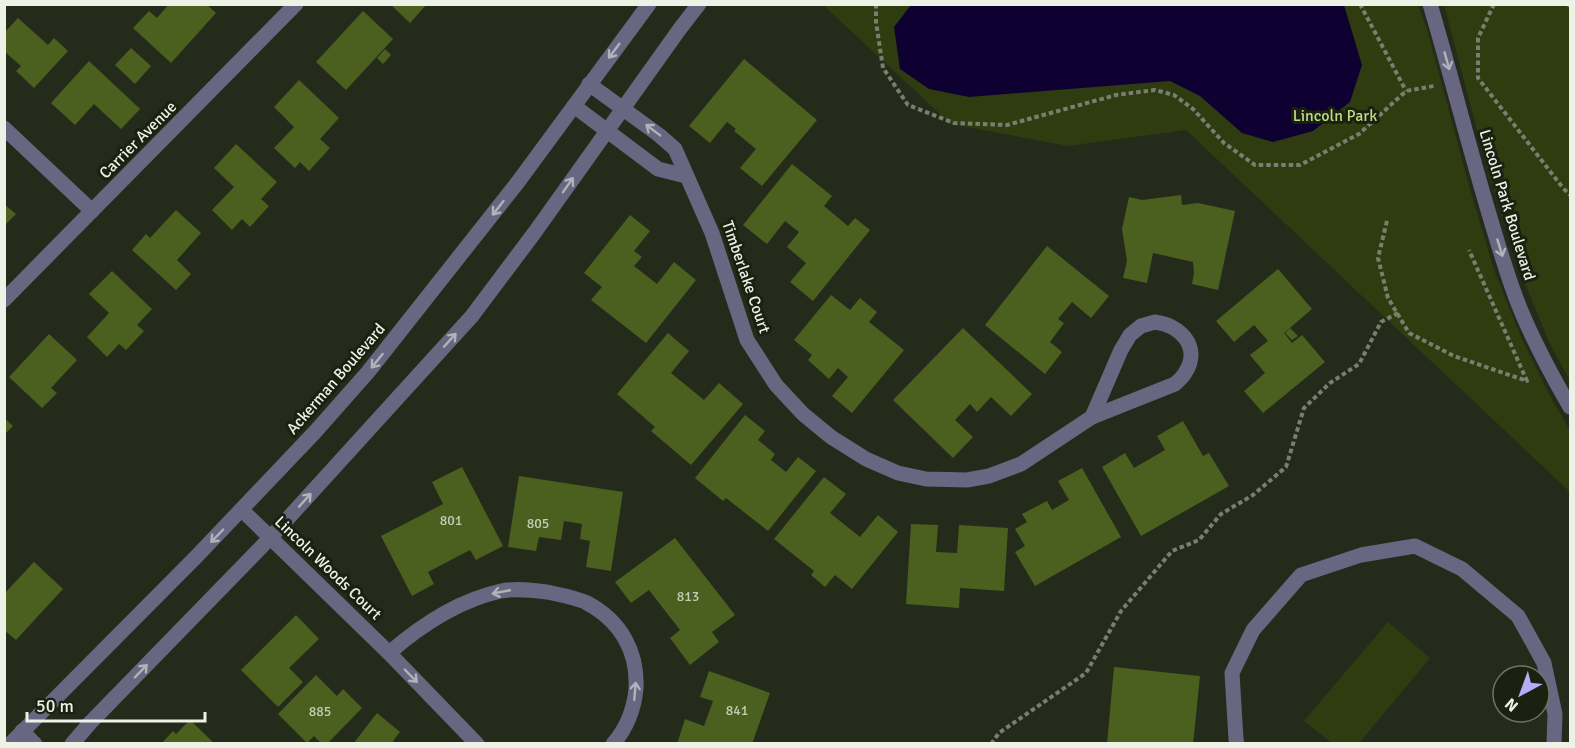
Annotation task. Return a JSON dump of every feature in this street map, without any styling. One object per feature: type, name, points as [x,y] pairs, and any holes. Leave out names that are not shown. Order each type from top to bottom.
[{"type":"street","name":"Carrier Avenue","points":[[4,300],[296,4]]},
{"type":"street","name":"Ackerman Boulevard","points":[[10,744],[242,510],[368,372],[518,182],[649,4]]},
{"type":"street","points":[[72,744],[271,537],[472,316],[699,4]]},
{"type":"street","name":"Lincoln Park Boulevard","points":[[1430,4],[1513,288],[1533,336],[1570,407]]},
{"type":"street","name":"Timberlake Court","points":[[589,84],[660,135],[675,149],[712,232],[747,340],[776,385],[803,414],[831,437],[866,459],[898,473],[926,479],[967,480],[989,476],[1021,464],[1092,417],[1175,384],[1185,373],[1191,358],[1190,345],[1182,333],[1166,323],[1155,322],[1141,326],[1130,335],[1121,350],[1092,417]]},
{"type":"street","points":[[574,106],[658,168],[686,176]]},
{"type":"street","points":[[4,128],[92,211]]},
{"type":"street","name":"Lincoln Woods Court","points":[[242,510],[389,653],[477,744]]},
{"type":"street","points":[[1237,744],[1232,673],[1253,630],[1301,575],[1361,555],[1415,546],[1462,569],[1518,616],[1544,663],[1555,714],[1554,744]]},
{"type":"street","points":[[389,653],[410,635],[455,608],[502,591],[528,589],[563,595],[586,602],[604,614],[625,636],[632,653],[637,677],[635,700],[629,717],[613,744]]},
{"type":"street","points":[[22,731],[35,744]]},
{"type":"path","points":[[876,4],[876,22],[883,68],[908,105],[954,123],[1007,126],[1116,95],[1155,90],[1174,95],[1192,109],[1224,143],[1255,165],[1300,165],[1359,134],[1406,91],[1478,78]]},
{"type":"path","points":[[1360,4],[1406,91]]},
{"type":"path","points":[[1494,4],[1478,38],[1478,78],[1570,195]]},
{"type":"path","points":[[1387,221],[1378,258],[1388,298],[1409,333],[1454,356],[1527,381],[1469,250]]},
{"type":"path","points":[[991,744],[999,733],[1086,673],[1121,611],[1173,551],[1199,540],[1221,514],[1253,495],[1286,467],[1304,408],[1330,382],[1359,364],[1381,322],[1398,313]]},
{"type":"green space","name":"Lincoln Park","points":[[823,5],[1418,5],[1427,29],[1494,270],[1521,337],[1570,431],[1570,492],[1186,130],[1068,146],[951,124]]},
{"type":"green space","points":[[1444,5],[1570,5],[1570,381],[1549,342],[1519,269],[1489,175]]},
{"type":"green space","points":[[1388,622],[1430,658],[1359,743],[1332,743],[1304,721]]},
{"type":"shaded area","points":[[911,5],[1344,5],[1362,65],[1350,102],[1313,131],[1273,142],[1242,133],[1200,96],[1170,81],[969,97],[929,89],[900,69],[894,27]]},
{"type":"building","points":[[169,4],[206,4],[216,13],[171,63],[133,28],[149,11],[157,18]]},
{"type":"building","points":[[390,4],[427,4],[410,23]]},
{"type":"building","points":[[363,11],[393,39],[346,90],[316,62]]},
{"type":"building","points":[[18,18],[48,45],[54,38],[68,51],[34,88],[16,71],[21,66],[4,51],[4,33]]},
{"type":"building","points":[[131,48],[151,66],[135,84],[115,65]]},
{"type":"building","points":[[385,49],[391,55],[383,64],[377,58]]},
{"type":"building","points":[[744,59],[817,120],[762,186],[740,168],[756,149],[734,131],[736,129],[727,122],[710,143],[689,126]]},
{"type":"building","points":[[89,61],[140,109],[121,129],[94,104],[75,125],[51,103]]},
{"type":"building","points":[[299,80],[339,118],[320,139],[330,148],[309,171],[300,162],[295,168],[274,148],[294,127],[274,107]]},
{"type":"building","points":[[236,144],[277,182],[261,199],[269,206],[250,227],[242,219],[232,230],[212,210],[234,187],[214,168]]},
{"type":"building","points":[[792,164],[832,196],[824,206],[848,226],[855,218],[870,230],[813,301],[790,282],[806,263],[787,247],[799,232],[785,221],[767,244],[743,225]]},
{"type":"building","points":[[1181,195],[1182,205],[1198,203],[1235,211],[1218,290],[1192,284],[1193,262],[1153,253],[1147,283],[1123,278],[1127,261],[1122,229],[1129,197],[1142,200]]},
{"type":"building","points":[[4,204],[16,214],[4,226]]},
{"type":"building","points":[[176,210],[201,233],[177,260],[191,274],[176,290],[132,250],[146,234],[150,238]]},
{"type":"building","points":[[630,215],[650,231],[634,251],[642,257],[634,266],[657,284],[674,262],[696,280],[646,343],[591,300],[602,287],[584,273]]},
{"type":"building","points":[[1047,246],[1109,296],[1091,318],[1072,302],[1058,319],[1064,323],[1050,342],[1062,352],[1045,374],[985,325]]},
{"type":"building","points":[[1278,269],[1312,309],[1284,333],[1292,343],[1302,335],[1325,362],[1263,413],[1244,391],[1265,373],[1250,355],[1268,341],[1254,325],[1234,342],[1216,321]]},
{"type":"building","points":[[112,271],[152,309],[137,325],[144,331],[126,350],[119,344],[107,357],[87,337],[109,313],[89,294]]},
{"type":"building","points":[[831,295],[850,310],[860,298],[877,312],[869,322],[904,350],[852,413],[832,396],[848,377],[838,368],[829,379],[808,360],[812,355],[794,340]]},
{"type":"building","points":[[963,328],[1032,394],[1011,416],[991,397],[977,412],[970,404],[955,420],[973,437],[953,458],[893,400]]},
{"type":"building","points":[[1290,328],[1298,336],[1292,340],[1285,333]]},
{"type":"building","points":[[668,333],[689,351],[671,373],[704,400],[719,383],[743,404],[691,465],[651,431],[655,427],[617,394]]},
{"type":"building","points":[[49,334],[77,360],[51,388],[57,393],[42,408],[9,377]]},
{"type":"building","points":[[745,415],[765,431],[758,440],[775,454],[771,460],[786,472],[798,457],[816,471],[768,531],[726,498],[723,501],[695,478]]},
{"type":"building","points":[[4,418],[13,426],[4,435]]},
{"type":"building","points":[[1183,421],[1203,456],[1209,453],[1229,486],[1141,536],[1102,467],[1125,453],[1134,468],[1165,450],[1157,436]]},
{"type":"building","points":[[462,467],[503,546],[476,560],[470,550],[428,572],[434,584],[412,596],[381,536],[443,504],[432,482]]},
{"type":"building","points":[[1082,468],[1121,537],[1035,586],[1015,552],[1025,546],[1015,529],[1027,522],[1022,514],[1047,501],[1052,510],[1069,500],[1058,481]]},
{"type":"building","points":[[519,476],[623,492],[611,571],[586,567],[590,541],[580,539],[582,524],[564,521],[561,540],[539,537],[536,551],[508,547]]},
{"type":"building","points":[[824,477],[846,494],[830,513],[860,537],[878,515],[898,532],[852,589],[835,575],[825,587],[811,575],[814,571],[774,539]]},
{"type":"building","points":[[911,524],[938,525],[936,552],[957,553],[959,525],[1008,528],[1004,591],[960,588],[959,608],[906,604]]},
{"type":"building","points":[[675,538],[735,615],[712,632],[719,642],[690,665],[670,638],[680,630],[649,590],[631,603],[615,582]]},
{"type":"building","points":[[34,562],[63,589],[16,640],[4,630],[4,594]]},
{"type":"building","points":[[296,615],[319,639],[289,668],[303,682],[278,707],[241,670]]},
{"type":"building","points":[[1114,667],[1200,676],[1193,744],[1107,744]]},
{"type":"building","points":[[709,671],[770,693],[752,744],[677,744],[685,719],[704,726],[713,701],[700,697]]},
{"type":"building","points":[[316,675],[337,696],[343,689],[362,708],[327,744],[322,744],[314,736],[307,743],[278,714]]},
{"type":"building","points":[[377,713],[400,732],[393,741],[396,744],[353,744]]},
{"type":"building","points":[[190,720],[215,744],[161,744],[173,731],[176,734]]}]
